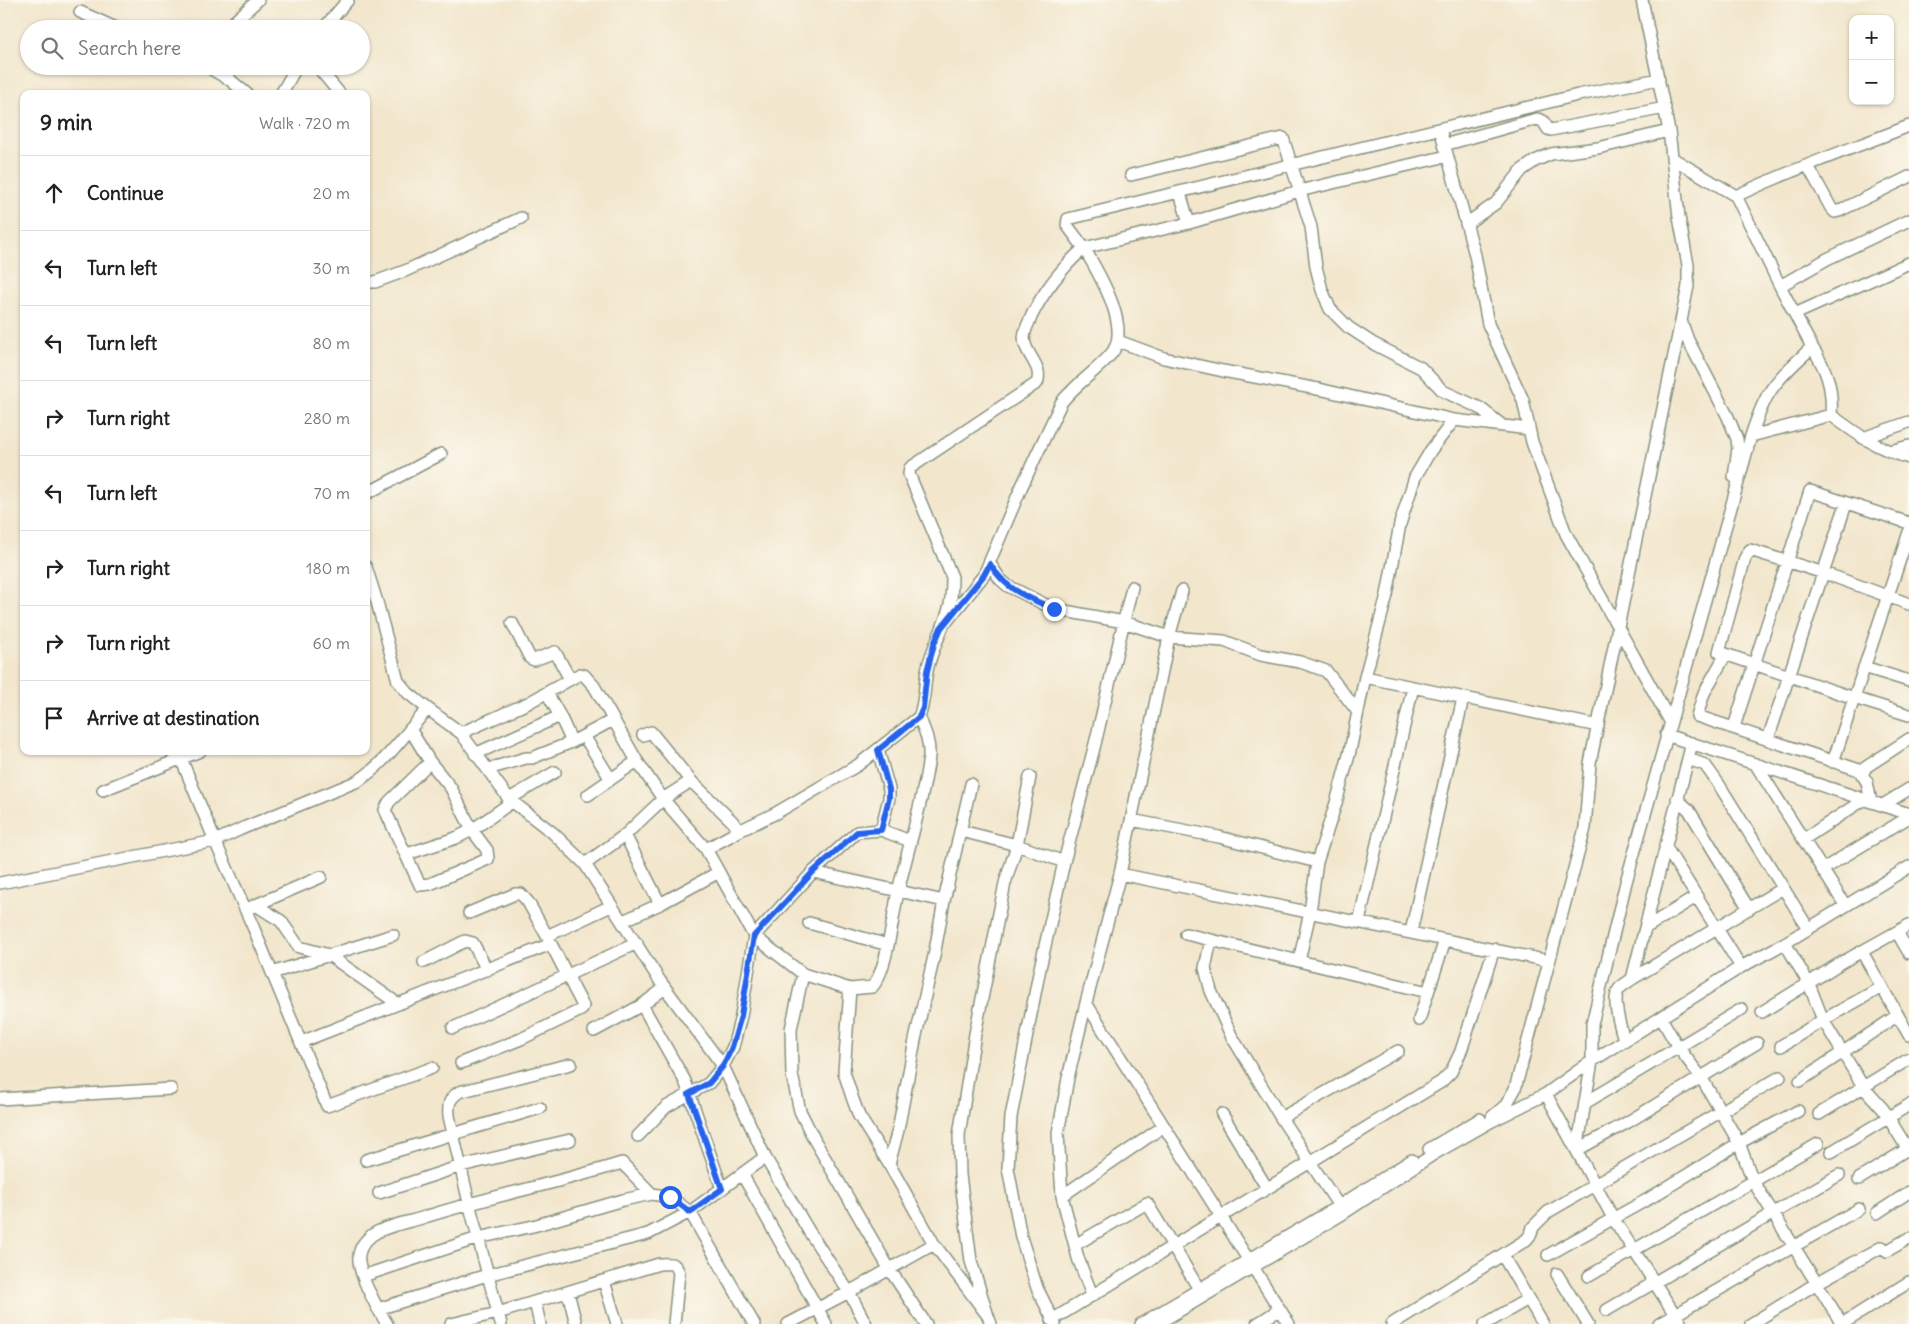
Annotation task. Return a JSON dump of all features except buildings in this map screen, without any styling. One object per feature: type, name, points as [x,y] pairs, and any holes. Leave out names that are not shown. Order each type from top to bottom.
[{"type":"street","points":[[236,20],[258,0]]},
{"type":"street","points":[[331,20],[348,0]]},
{"type":"street","points":[[1492,1119],[1506,1105],[1515,1089],[1585,828],[1590,763],[1688,286],[1688,265],[1679,217],[1669,131],[1642,0]]},
{"type":"street","points":[[80,12],[98,20]]},
{"type":"street","points":[[221,75],[243,90]]},
{"type":"street","points":[[229,75],[230,80]]},
{"type":"street","points":[[283,90],[292,75]]},
{"type":"street","points":[[325,75],[337,90]]},
{"type":"street","points":[[941,628],[984,575],[990,564],[1021,488],[1061,403],[1068,394],[1112,353],[1118,342],[1120,330],[1103,284],[1084,248],[1067,225],[1068,219],[1578,95],[1659,79]]},
{"type":"street","points":[[706,849],[801,799],[858,765],[919,717],[923,708],[927,674],[934,644],[949,611],[952,577],[909,474],[910,468],[1037,383],[1039,370],[1025,344],[1024,332],[1044,291],[1084,248],[1189,223],[1446,151],[1537,119],[1543,121],[1548,129],[1551,130],[1664,108]]},
{"type":"street","points":[[1736,196],[1775,177],[1909,126]]},
{"type":"street","points":[[1440,129],[1475,255],[1488,324],[1523,400],[1532,442],[1566,534],[1670,721]]},
{"type":"street","points":[[1466,224],[1496,203],[1522,170],[1535,160],[1551,154],[1598,148],[1669,131]]},
{"type":"street","points":[[1131,176],[1283,138],[1311,227],[1316,267],[1322,290],[1330,309],[1348,327],[1374,344],[1421,368],[1443,391],[1480,408],[1503,426]]},
{"type":"street","points":[[1672,158],[1736,196],[1780,286],[1824,366],[1832,400],[1831,415]]},
{"type":"street","points":[[1808,166],[1830,208],[1835,212],[1839,212],[1909,177]]},
{"type":"street","points":[[1180,193],[1189,223]]},
{"type":"street","points":[[370,282],[405,271],[521,218]]},
{"type":"street","points":[[1780,286],[1827,259],[1909,220]]},
{"type":"street","points":[[1795,314],[1909,263]]},
{"type":"street","points":[[1681,320],[1688,340],[1728,417],[1737,439],[1738,448],[1733,479],[1735,496]]},
{"type":"street","points":[[1118,342],[1164,358],[1323,390],[1454,420],[1529,429]]},
{"type":"street","points":[[1577,1150],[1592,1061],[1592,1024],[1626,882],[1751,436],[1762,406],[1770,391],[1783,375],[1812,347]]},
{"type":"street","points":[[1751,436],[1831,415]]},
{"type":"street","points":[[1831,415],[1863,438],[1888,452],[1909,458]]},
{"type":"street","points":[[1299,961],[1310,912],[1317,862],[1350,751],[1365,677],[1387,595],[1400,524],[1415,477],[1431,450],[1454,420]]},
{"type":"street","points":[[1863,438],[1909,422]]},
{"type":"street","points":[[1888,452],[1909,446]]},
{"type":"street","points":[[370,492],[441,454]]},
{"type":"street","points":[[1734,727],[1810,491],[1909,523]]},
{"type":"street","points":[[1768,739],[1846,504]]},
{"type":"street","points":[[1833,762],[1888,596],[1904,562],[1909,532]]},
{"type":"street","points":[[1909,604],[1824,573],[1750,550],[1719,652],[1754,662],[1854,698],[1909,715]]},
{"type":"street","points":[[990,564],[1000,579],[1008,586],[1054,609],[1124,622],[1169,637],[1224,641],[1261,655],[1300,662],[1319,668],[1326,671],[1358,712]]},
{"type":"street","points":[[370,580],[398,681],[411,696],[461,733],[510,800],[553,833],[585,864],[665,988],[723,1066],[766,1157],[810,1233],[849,1292],[866,1324]]},
{"type":"street","points":[[1132,588],[1095,744],[1064,862],[1040,968],[1011,1117],[1008,1168],[1021,1237],[1037,1288],[1054,1322],[1092,1295],[1173,1247],[1446,1077],[1451,1072],[1461,1051],[1494,950]]},
{"type":"street","points":[[1092,1295],[1075,1245],[1062,1196],[1058,1132],[1068,1078],[1086,1003],[1120,874],[1169,637],[1182,591]]},
{"type":"street","points":[[512,624],[530,658],[534,660],[555,652],[570,679]]},
{"type":"street","points":[[1726,654],[1704,693],[1697,716],[1859,770],[1867,782],[1873,802]]},
{"type":"street","points":[[1864,667],[1909,680]]},
{"type":"street","points":[[461,733],[547,693],[580,674],[584,675],[594,686],[637,761],[663,799],[706,849],[754,936],[803,974],[850,989],[872,987],[877,982],[888,944],[929,756],[928,740],[919,717]]},
{"type":"street","points":[[1365,677],[1598,726]]},
{"type":"street","points":[[1359,922],[1413,687]]},
{"type":"street","points":[[547,693],[572,742]]},
{"type":"street","points":[[1411,932],[1463,698]]},
{"type":"street","points":[[0,882],[215,842],[241,829],[358,781],[380,763],[428,709]]},
{"type":"street","points":[[475,754],[560,716]]},
{"type":"street","points":[[488,769],[532,758],[572,742],[614,720]]},
{"type":"street","points":[[410,729],[430,762],[451,788],[472,830],[488,850],[488,859],[430,884],[420,886],[385,810],[389,802],[430,762]]},
{"type":"street","points":[[643,735],[651,732],[691,781],[733,822],[739,832]]},
{"type":"street","points":[[1666,735],[1909,815]]},
{"type":"street","points":[[584,736],[610,778]]},
{"type":"street","points":[[1862,775],[1866,767],[1909,739]]},
{"type":"street","points":[[1632,979],[1692,743]]},
{"type":"street","points":[[878,750],[889,789],[889,798],[881,830]]},
{"type":"street","points":[[103,790],[180,756],[327,1106],[432,1068]]},
{"type":"street","points":[[1688,759],[1705,765],[1718,783],[1808,928]]},
{"type":"street","points":[[588,795],[637,761]]},
{"type":"street","points":[[1756,765],[1845,905]]},
{"type":"street","points":[[406,854],[456,838],[472,830],[510,800],[555,772]]},
{"type":"street","points":[[990,1320],[971,1261],[960,1175],[959,1135],[975,1034],[1005,883],[1017,845],[1030,777]]},
{"type":"street","points":[[585,864],[625,835],[663,799],[691,781]]},
{"type":"street","points":[[889,1164],[944,901],[971,784]]},
{"type":"street","points":[[1804,839],[1873,802],[1909,789]]},
{"type":"street","points":[[1677,799],[1690,810],[1749,909]]},
{"type":"street","points":[[1823,869],[1909,815]]},
{"type":"street","points":[[1131,820],[1219,837],[1317,862]]},
{"type":"street","points":[[638,1136],[666,1108],[709,1083],[723,1066],[732,1047],[741,1016],[754,936],[813,872],[857,832],[881,830],[910,841]]},
{"type":"street","points":[[961,831],[1017,845],[1064,862]]},
{"type":"street","points":[[625,835],[660,904]]},
{"type":"street","points":[[1665,846],[1741,967]]},
{"type":"street","points":[[1141,1324],[1199,1289],[1344,1213],[1434,1154],[1492,1119],[1546,1094],[1624,1040],[1741,967],[1785,943],[1909,867]]},
{"type":"street","points":[[623,921],[660,904],[719,872]]},
{"type":"street","points":[[813,872],[944,901]]},
{"type":"street","points":[[1120,874],[1549,961]]},
{"type":"street","points":[[245,909],[321,877]]},
{"type":"street","points":[[1624,1040],[1617,1010],[1616,998],[1619,989],[1632,979],[1783,888]]},
{"type":"street","points":[[461,1063],[521,1039],[579,1012],[582,1006],[549,940],[528,902],[521,894],[514,894],[469,913]]},
{"type":"street","points":[[1645,928],[1696,897]]},
{"type":"street","points":[[256,904],[281,921],[299,947],[329,955],[398,1004]]},
{"type":"street","points":[[301,1042],[487,970],[549,940],[611,906]]},
{"type":"street","points":[[808,923],[888,944]]},
{"type":"street","points":[[1762,1012],[1909,925]]},
{"type":"street","points":[[1897,932],[1909,953]]},
{"type":"street","points":[[272,974],[393,934]]},
{"type":"street","points":[[1186,934],[1428,992]]},
{"type":"street","points":[[1211,940],[1205,968],[1211,991],[1231,1035],[1281,1118],[1339,1206]]},
{"type":"street","points":[[1419,1020],[1445,940]]},
{"type":"street","points":[[424,962],[465,941],[469,941],[473,943],[487,970]]},
{"type":"street","points":[[453,1028],[637,943]]},
{"type":"street","points":[[1785,943],[1810,984],[1823,1020],[1864,1088],[1888,1118],[1908,1149],[1858,1179]]},
{"type":"street","points":[[1862,952],[1909,1035]]},
{"type":"street","points":[[803,974],[791,1029],[792,1075],[800,1111],[815,1141],[890,1270],[926,1324]]},
{"type":"street","points":[[1781,1046],[1882,987]]},
{"type":"street","points":[[594,1031],[642,1005],[665,988]]},
{"type":"street","points":[[850,989],[844,1072],[859,1116],[889,1164],[934,1244],[990,1320]]},
{"type":"street","points":[[1086,1003],[1289,1324]]},
{"type":"street","points":[[642,1005],[685,1081],[722,1189]]},
{"type":"street","points":[[1585,1103],[1742,1009]]},
{"type":"street","points":[[1800,1081],[1898,1015]]},
{"type":"street","points":[[1661,1018],[1739,1143],[1754,1181],[1842,1324],[1909,1282]]},
{"type":"street","points":[[1577,1150],[1757,1043]]},
{"type":"street","points":[[1281,1118],[1398,1052]]},
{"type":"street","points":[[1819,1114],[1909,1059]]},
{"type":"street","points":[[499,1318],[469,1203],[449,1116],[448,1103],[452,1097],[460,1092],[571,1064]]},
{"type":"street","points":[[1392,1324],[1526,1240],[1531,1234],[1533,1227],[1548,1212],[1780,1077]]},
{"type":"street","points":[[3,1099],[171,1089]]},
{"type":"street","points":[[1546,1094],[1613,1218],[1678,1319]]},
{"type":"street","points":[[1831,1152],[1909,1105]]},
{"type":"street","points":[[366,1160],[540,1108]]},
{"type":"street","points":[[1548,1255],[1650,1198],[1739,1143],[1798,1111]]},
{"type":"street","points":[[1222,1114],[1267,1188]]},
{"type":"street","points":[[1157,1324],[1446,1138],[1484,1116],[1489,1115],[1492,1119]]},
{"type":"street","points":[[1062,1196],[1164,1126]]},
{"type":"street","points":[[379,1193],[461,1166],[570,1140]]},
{"type":"street","points":[[1589,1276],[1818,1144]]},
{"type":"street","points":[[378,1309],[487,1275],[648,1234],[690,1212],[766,1157]]},
{"type":"street","points":[[387,1324],[360,1269],[359,1252],[378,1231],[469,1203],[539,1187],[622,1163],[652,1194]]},
{"type":"street","points":[[742,1174],[826,1324]]},
{"type":"street","points":[[1607,1310],[1839,1175]]},
{"type":"street","points":[[1877,1213],[1909,1192]]},
{"type":"street","points":[[363,1276],[478,1238],[533,1226],[623,1200],[652,1194],[670,1197],[690,1212],[754,1324]]},
{"type":"street","points":[[1075,1245],[1147,1203],[1199,1289]]},
{"type":"street","points":[[1659,1324],[1678,1319],[1794,1246],[1859,1209]]},
{"type":"street","points":[[1751,1324],[1817,1283],[1882,1247],[1888,1251],[1909,1238]]},
{"type":"street","points":[[788,1324],[890,1270],[934,1244]]},
{"type":"street","points":[[1502,1256],[1543,1324]]},
{"type":"street","points":[[451,1324],[499,1318],[535,1302],[659,1264],[673,1264],[677,1266],[679,1273],[674,1324]]},
{"type":"street","points":[[1557,1274],[1588,1324]]},
{"type":"street","points":[[604,1281],[617,1324]]},
{"type":"street","points":[[568,1292],[576,1324]]},
{"type":"street","points":[[1485,1324],[1528,1299]]},
{"type":"street","points":[[535,1302],[540,1324]]},
{"type":"street","points":[[1257,1324],[1279,1310]]},
{"type":"route","points":[[670,1197],[690,1212],[722,1189],[689,1094],[709,1083],[723,1066],[732,1047],[741,1016],[754,936],[813,872],[857,832],[881,830],[889,798],[889,789],[878,750],[919,717],[923,708],[927,671],[934,644],[941,628],[984,575],[990,564],[1000,579],[1008,586],[1054,609]]}]
